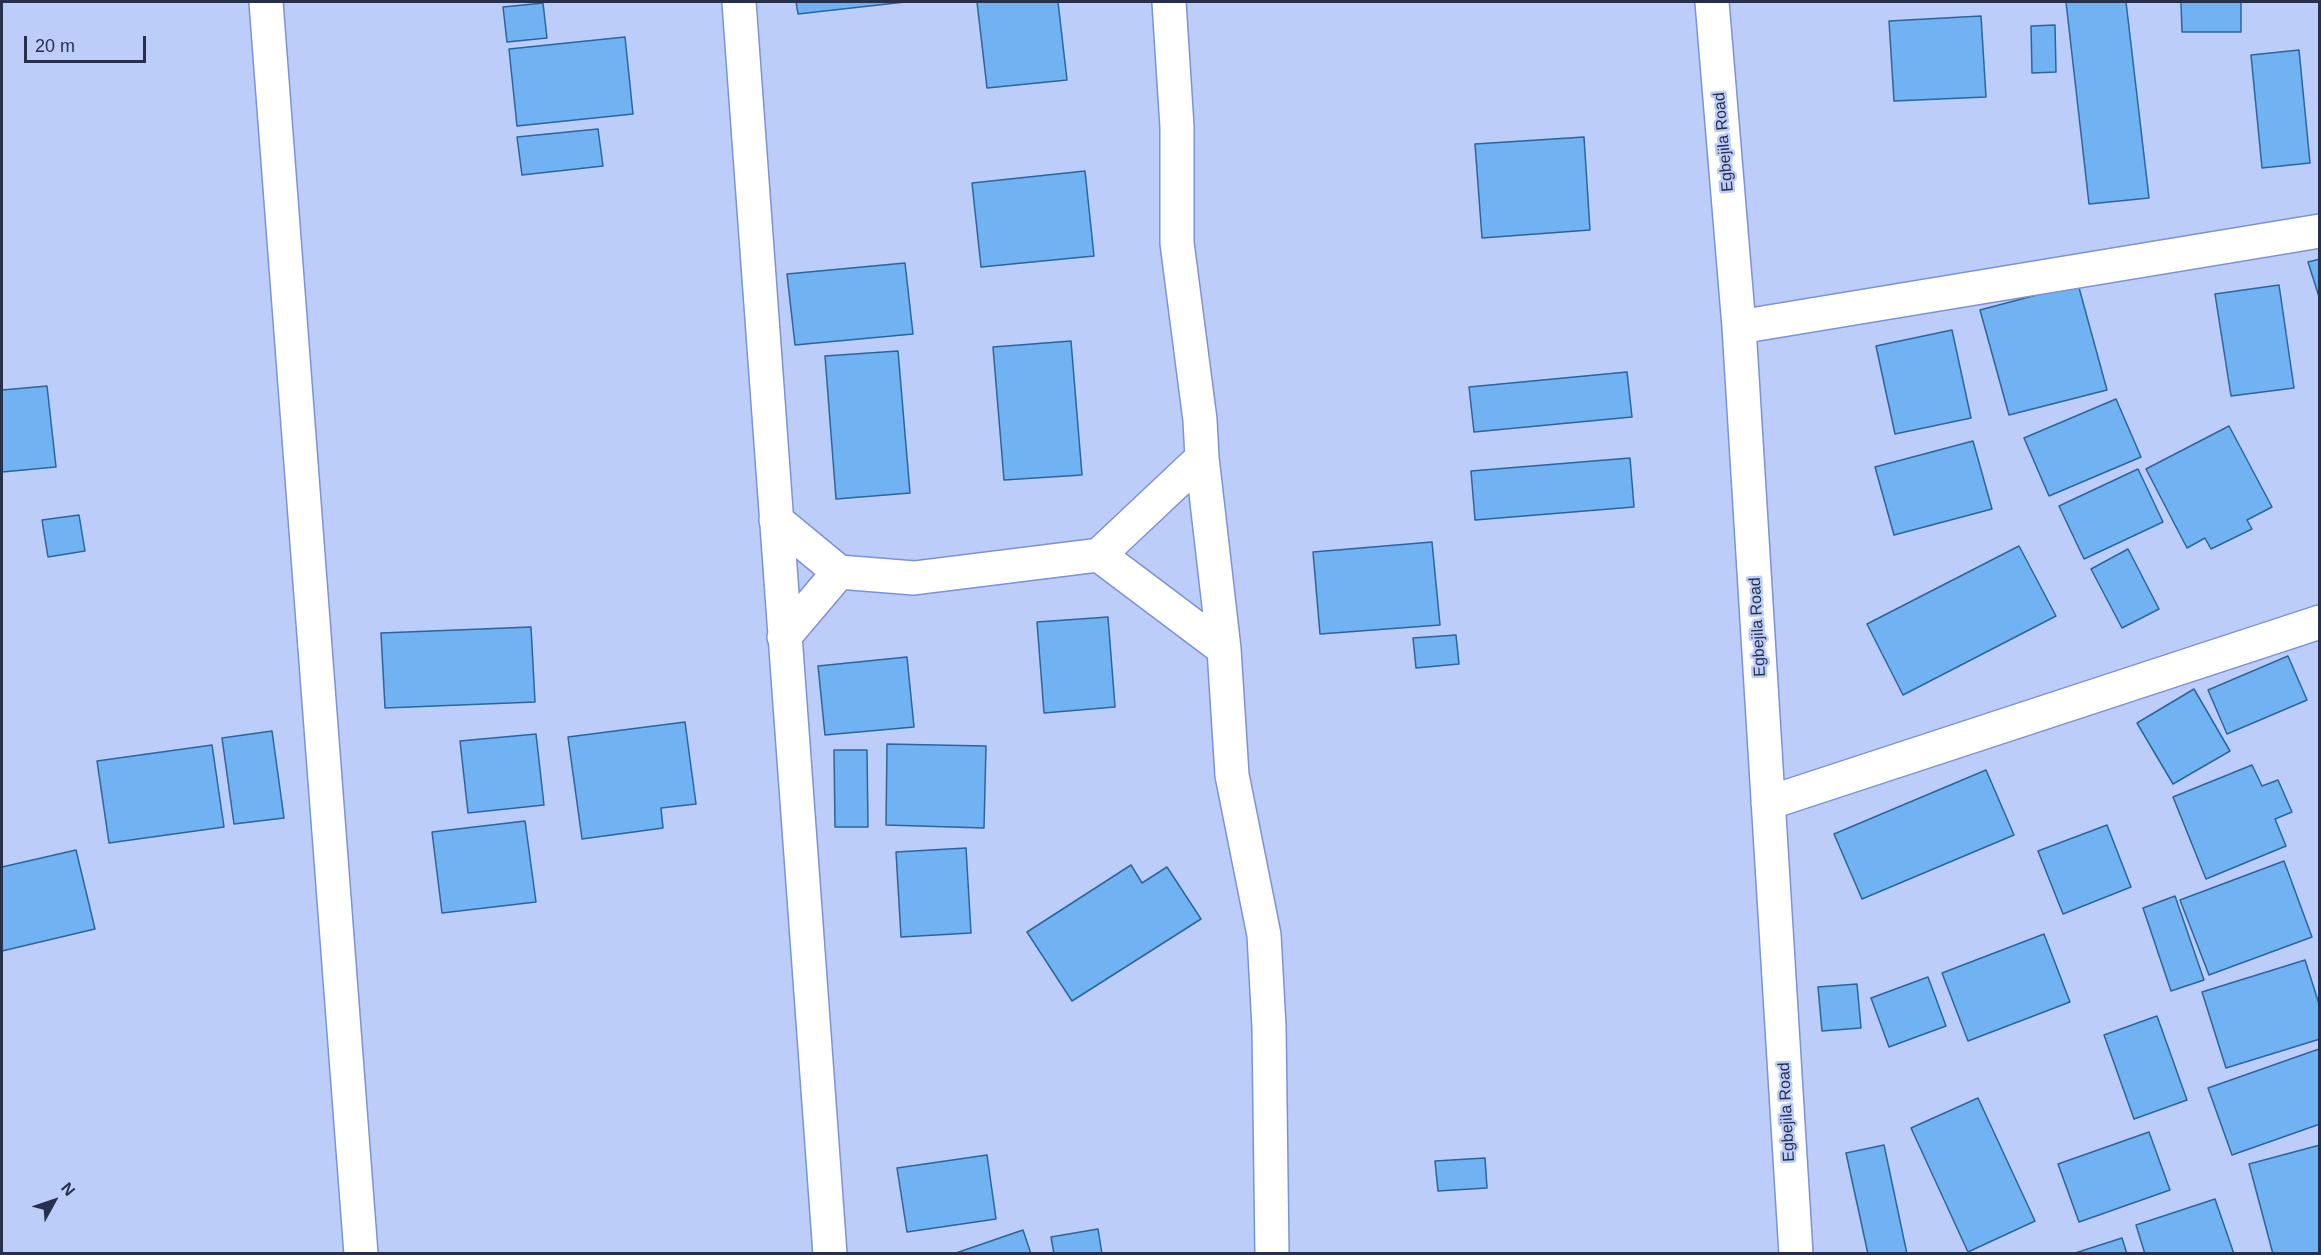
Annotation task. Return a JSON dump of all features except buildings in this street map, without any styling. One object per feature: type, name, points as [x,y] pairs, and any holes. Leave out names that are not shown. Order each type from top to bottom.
[{"type":"street","points":[[266,2],[361,1254]]},
{"type":"street","points":[[739,2],[830,1254]]},
{"type":"street","points":[[1169,2],[1177,127],[1177,243],[1200,420],[1202,458],[1224,649],[1232,775],[1264,935],[1269,1027],[1272,1254]]},
{"type":"street","name":"Egbejila Road","points":[[1712,2],[1739,327],[1796,1254]]},
{"type":"street","points":[[1739,327],[2319,231]]},
{"type":"street","points":[[776,520],[838,572],[914,578],[1100,555],[1202,458]]},
{"type":"street","points":[[1100,555],[1224,649]]},
{"type":"street","points":[[784,637],[838,572]]},
{"type":"street","points":[[1768,803],[2319,622]]}]
